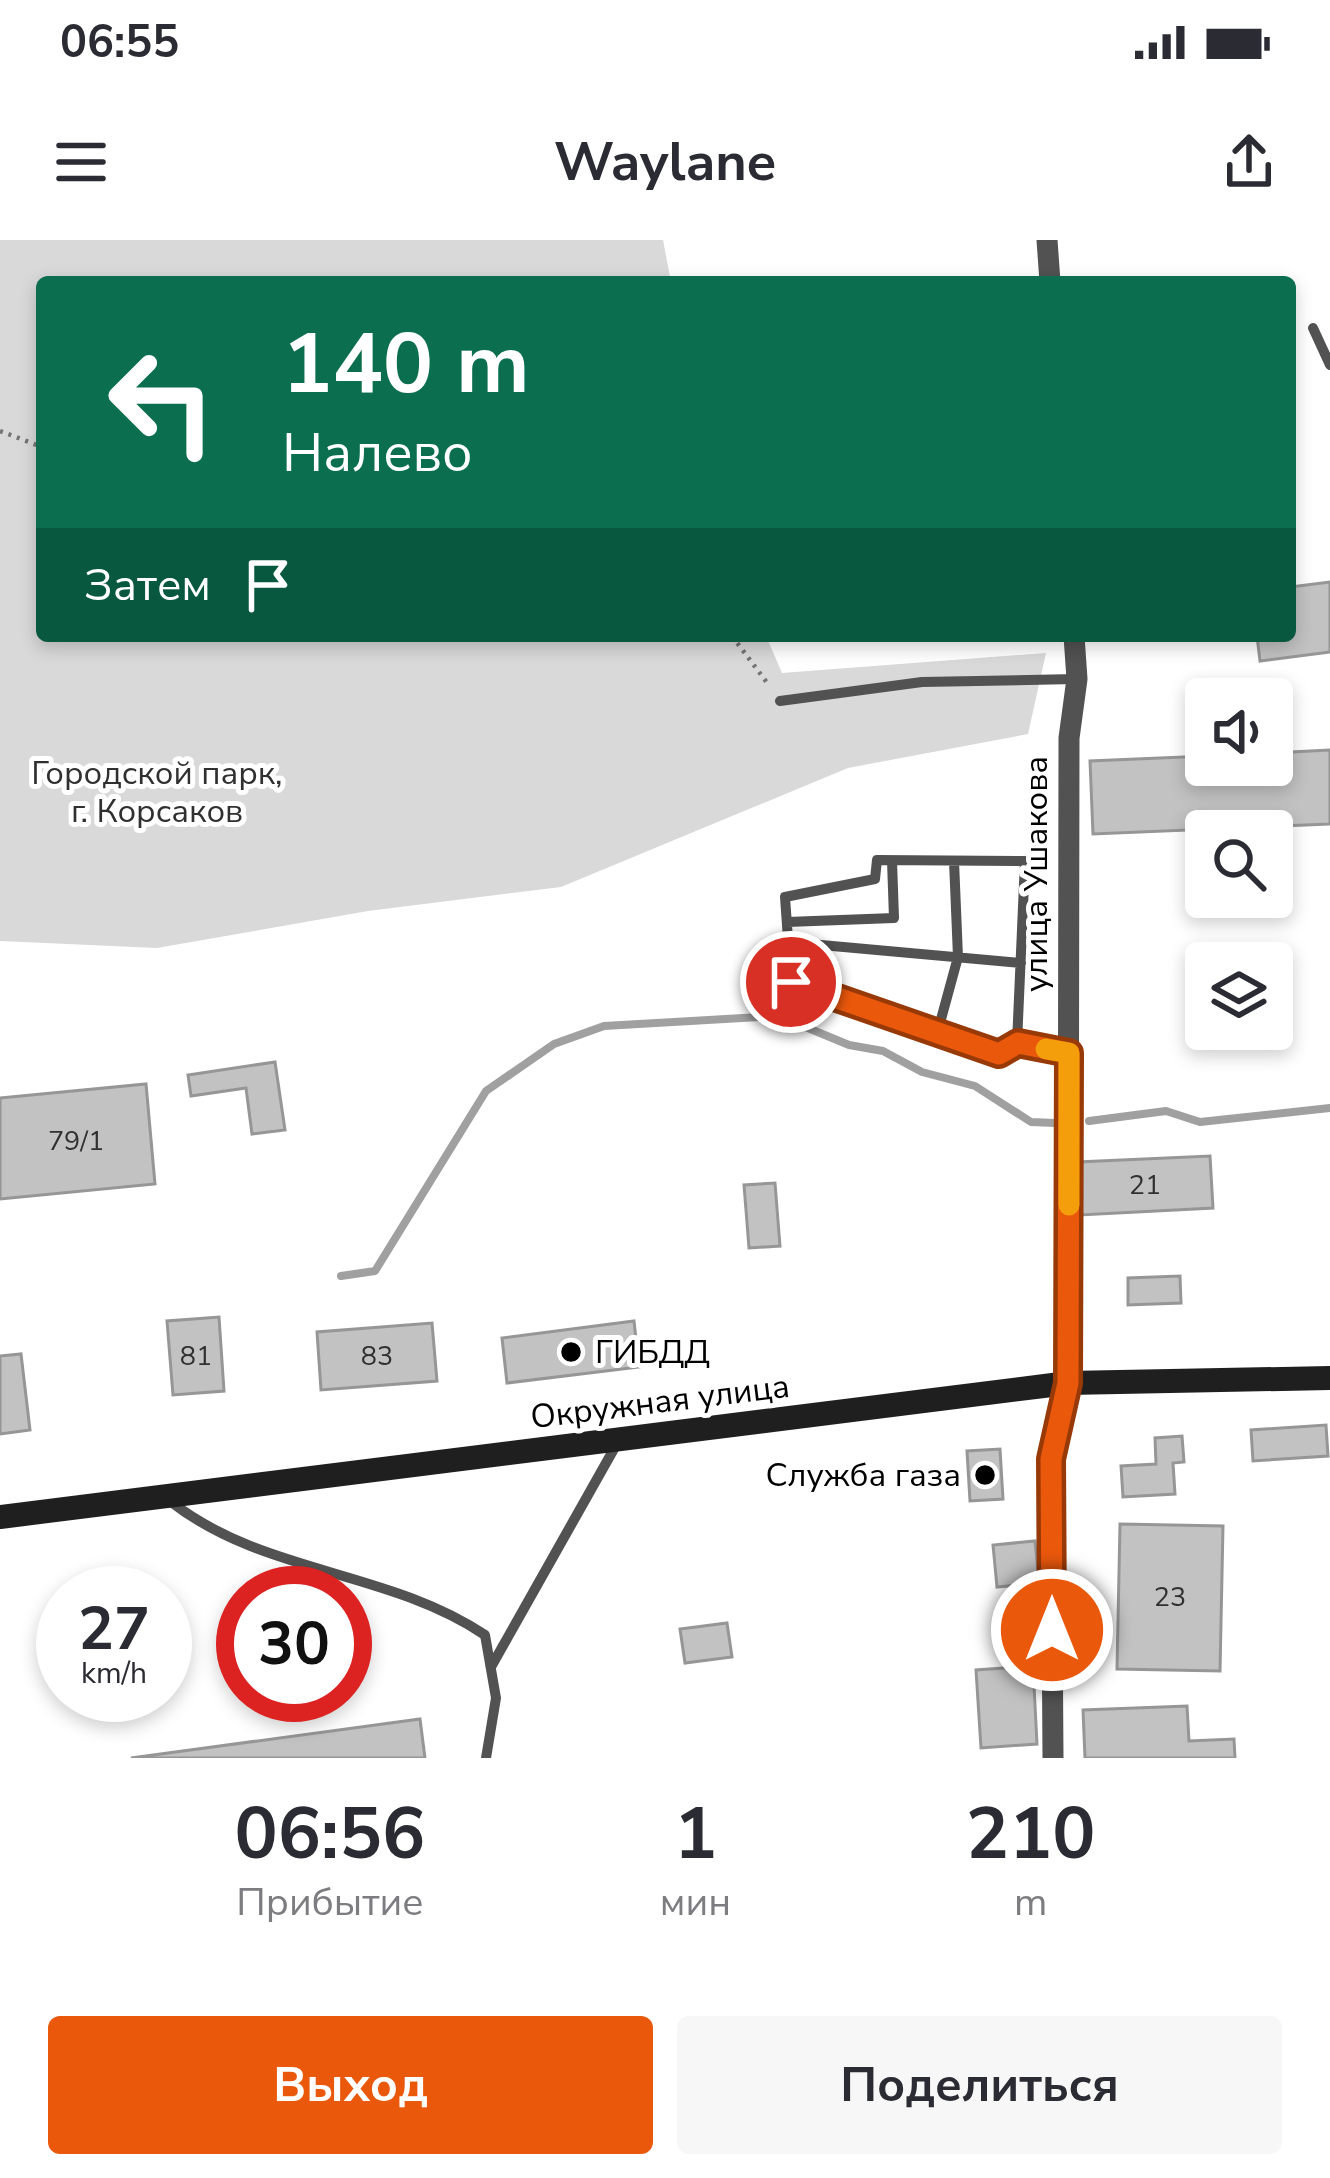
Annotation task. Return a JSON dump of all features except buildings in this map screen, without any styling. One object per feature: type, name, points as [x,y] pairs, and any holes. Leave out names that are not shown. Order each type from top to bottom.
[{"type":"main road","name":"Окружная улица","points":[[0,1516],[168,1499],[1068,1383],[1330,1378]]},
{"type":"street","points":[[1047,240],[1050,276]]},
{"type":"street","name":"улица Ушакова","points":[[1053,1758],[1051,1459],[1068,1383],[1069,738],[1077,680],[1074,642]]},
{"type":"lane","points":[[1313,328],[1330,365]]},
{"type":"lane","points":[[780,701],[922,682],[1077,680]]},
{"type":"lane","points":[[1018,1043],[1025,861],[877,860],[874,879],[785,897],[791,982],[999,1054],[1018,1043],[1069,1053]]},
{"type":"lane","points":[[787,922],[894,918],[892,860]]},
{"type":"lane","points":[[937,1034],[958,957],[954,861]]},
{"type":"lane","points":[[788,942],[1021,962]]},
{"type":"lane","points":[[491,1667],[619,1440]]},
{"type":"lane","points":[[168,1499],[211,1533],[448,1610],[485,1635],[496,1698],[485,1754]]},
{"type":"path","points":[[0,431],[36,445]]},
{"type":"path","points":[[736,642],[780,701]]},
{"type":"green space","name":"Городской парк, г. Корсаков","points":[[0,240],[663,240],[670,276],[36,276],[36,642],[769,642],[782,673],[1046,653],[1028,734],[848,768],[561,887],[368,911],[157,948],[0,941]]},
{"type":"waterway","points":[[341,1276],[375,1271],[486,1091],[554,1044],[604,1026],[779,1016],[849,1045],[883,1051],[922,1072],[975,1086],[1031,1122],[1055,1123]]},
{"type":"waterway","points":[[1089,1121],[1166,1111],[1200,1122],[1330,1108]]},
{"type":"slow traffic","points":[[1046,1049],[1069,1053],[1069,1205]]},
{"type":"place","name":"ГИБДД","points":[[571,1352]]},
{"type":"place","name":"Служба газа","points":[[985,1475]]},
{"type":"route","points":[[791,982],[999,1054],[1018,1043],[1069,1053],[1068,1383],[1051,1459],[1052,1630]]}]
